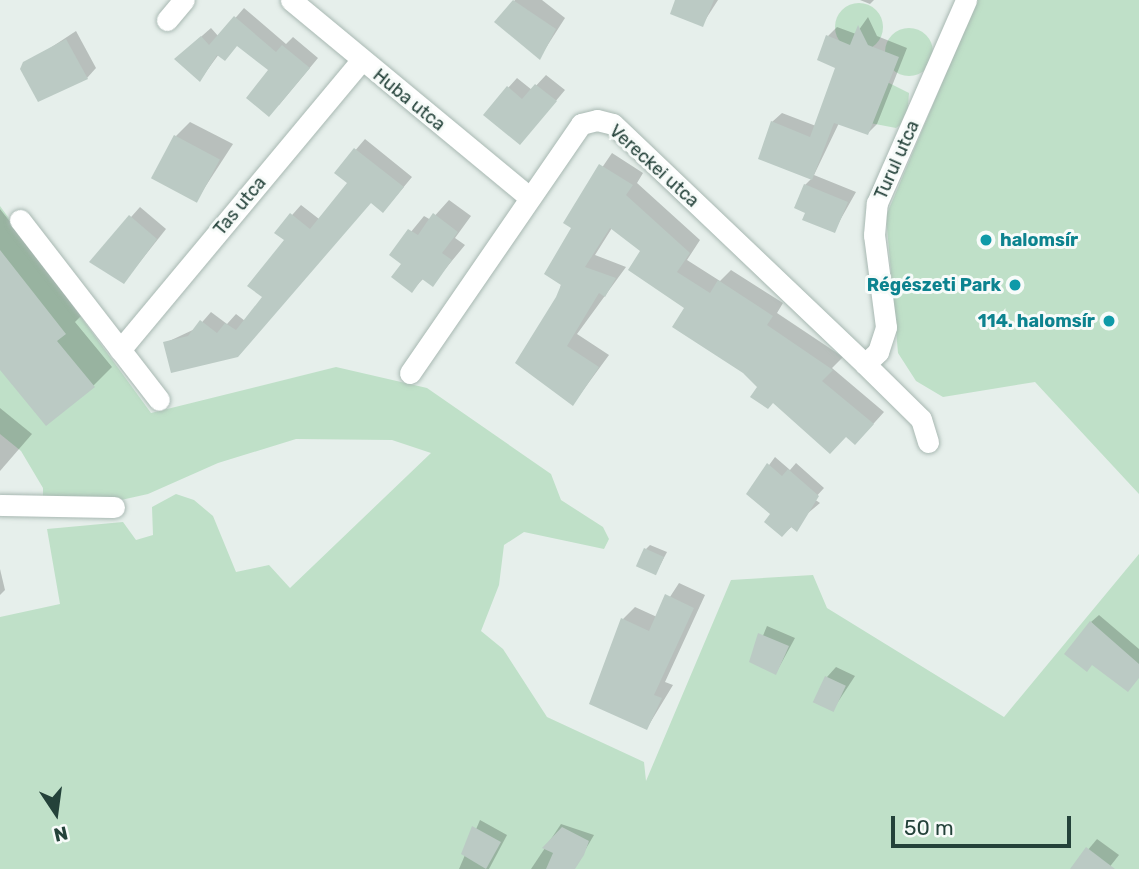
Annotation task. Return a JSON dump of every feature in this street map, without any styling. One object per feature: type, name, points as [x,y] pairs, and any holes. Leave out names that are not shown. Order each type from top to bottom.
[{"type":"street","points":[[167,20],[184,0]]},
{"type":"street","name":"Huba utca","points":[[290,0],[530,198]]},
{"type":"street","name":"Turul utca","points":[[865,364],[878,352],[886,327],[874,235],[877,203],[967,0]]},
{"type":"street","name":"Tas utca","points":[[120,351],[361,61]]},
{"type":"street","name":"Vereckei utca","points":[[410,373],[581,124],[612,124],[921,419],[928,442]]},
{"type":"street","points":[[20,220],[159,400]]},
{"type":"street","points":[[0,505],[114,508]]},
{"type":"green space","name":"Régészeti Park","points":[[977,0],[1139,0],[1139,494],[1035,382],[943,397],[916,381],[898,353],[886,216]]},
{"type":"green space","points":[[859,3],[876,10],[883,27],[876,44],[859,51],[842,44],[835,27],[842,10]]},
{"type":"green space","points":[[909,28],[926,35],[933,52],[926,69],[909,76],[892,69],[885,52],[892,35]]},
{"type":"green space","points":[[885,81],[909,93],[907,120],[896,128],[870,123]]},
{"type":"green space","points":[[0,206],[151,413],[336,367],[427,388],[551,474],[561,500],[603,527],[609,539],[604,549],[524,532],[504,545],[499,585],[481,631],[503,649],[547,717],[644,762],[646,781],[731,580],[813,575],[827,608],[1004,717],[1139,554],[1139,869],[0,869],[0,617],[60,604],[47,529],[123,522],[136,540],[153,535],[152,507],[176,494],[194,500],[213,516],[236,572],[269,565],[290,588],[431,453],[392,440],[296,439],[218,463],[148,494],[103,504],[43,506],[43,488],[21,451],[0,434]]},
{"type":"building","points":[[513,0],[556,29],[540,60],[494,22]]},
{"type":"building","points":[[675,0],[714,0],[703,27],[670,14]]},
{"type":"building","points":[[234,16],[276,52],[282,45],[310,68],[269,117],[246,98],[268,70],[237,46],[225,61],[217,55],[200,82],[174,59],[201,36],[209,45]]},
{"type":"building","points":[[858,25],[868,45],[899,57],[868,135],[834,123],[812,180],[758,159],[771,121],[810,137],[835,68],[817,60],[826,35],[850,45]]},
{"type":"building","points":[[66,39],[88,79],[38,102],[20,69],[23,62]]},
{"type":"building","points":[[535,84],[557,101],[520,145],[483,115],[507,86],[522,99]]},
{"type":"building","points":[[174,135],[220,159],[197,203],[151,178]]},
{"type":"building","points":[[354,148],[404,187],[383,213],[371,203],[238,357],[171,373],[163,342],[188,336],[200,320],[217,333],[225,323],[236,330],[262,297],[247,286],[284,240],[274,233],[290,213],[310,229],[347,183],[334,173]]},
{"type":"building","points":[[599,164],[633,185],[626,195],[690,253],[677,272],[710,293],[718,280],[773,316],[767,325],[833,370],[822,381],[874,424],[855,445],[846,437],[830,454],[773,403],[768,409],[750,397],[757,387],[743,373],[672,327],[684,308],[628,270],[640,251],[610,228],[585,267],[616,278],[605,297],[599,293],[567,346],[599,367],[573,406],[515,363],[556,297],[561,285],[544,274],[571,228],[563,223]]},
{"type":"building","points":[[804,184],[848,202],[835,233],[802,220],[805,213],[794,208]]},
{"type":"building","points":[[433,213],[458,232],[442,253],[452,260],[433,287],[422,279],[412,293],[391,277],[401,264],[389,255],[408,229],[418,235]]},
{"type":"building","points":[[129,215],[157,239],[124,284],[89,262]]},
{"type":"building","points":[[0,250],[66,334],[57,341],[95,387],[46,426],[0,370]]},
{"type":"building","points":[[767,463],[782,476],[788,469],[819,496],[797,532],[791,527],[782,537],[764,522],[770,514],[746,494]]},
{"type":"building","points":[[644,548],[664,557],[656,575],[636,566]]},
{"type":"building","points":[[665,594],[694,608],[654,695],[662,698],[647,730],[589,704],[621,618],[649,631]]},
{"type":"building","points":[[1090,621],[1139,664],[1139,678],[1128,692],[1092,665],[1087,672],[1064,654]]},
{"type":"building","points":[[758,633],[789,646],[776,675],[749,662]]},
{"type":"building","points":[[825,676],[846,686],[834,712],[813,702]]},
{"type":"building","points":[[472,826],[501,842],[486,869],[461,854]]},
{"type":"building","points":[[562,827],[589,841],[584,855],[575,869],[546,869],[553,853],[542,848]]},
{"type":"building","points":[[1086,847],[1115,869],[1070,869]]},
{"type":"place","name":"halomsír","points":[[986,240]]},
{"type":"place","name":"Régészeti Park","points":[[1015,285]]},
{"type":"place","name":"114. halomsír","points":[[1109,321]]}]
